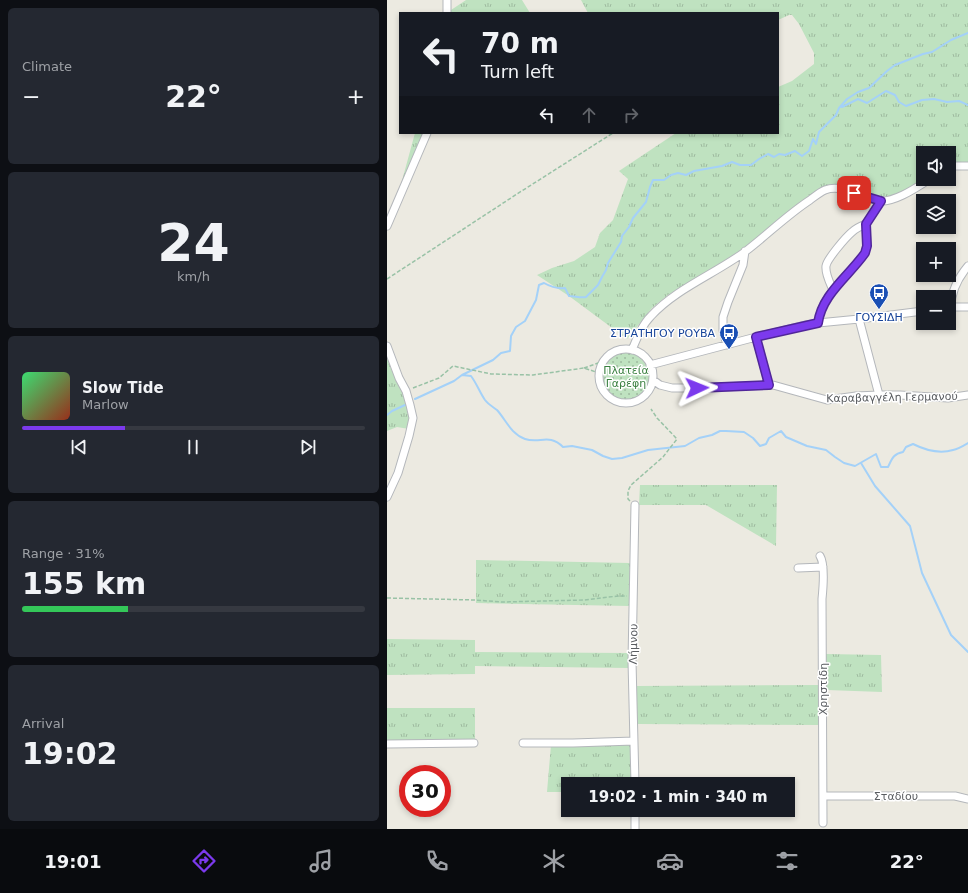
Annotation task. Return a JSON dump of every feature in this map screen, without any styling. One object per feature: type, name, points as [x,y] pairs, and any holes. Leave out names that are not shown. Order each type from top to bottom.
[{"type":"street","points":[[447,0],[447,12]]},
{"type":"street","points":[[387,226],[427,134]]},
{"type":"street","points":[[956,166],[968,166]]},
{"type":"street","points":[[632,350],[642,327],[659,308],[671,298],[745,252],[802,205],[824,190],[834,188],[881,201],[892,199],[919,186]]},
{"type":"street","points":[[833,290],[825,268],[827,262],[852,231],[866,224],[881,201]]},
{"type":"street","points":[[818,323],[820,311],[829,295],[865,253],[867,246],[866,224]]},
{"type":"street","points":[[727,345],[723,330],[723,317],[743,264],[745,252]]},
{"type":"street","points":[[954,290],[956,284],[968,266]]},
{"type":"street","points":[[956,307],[968,307]]},
{"type":"street","points":[[651,365],[756,337],[818,323],[916,313]]},
{"type":"street","points":[[859,319],[879,395]]},
{"type":"street","points":[[756,337],[769,385]]},
{"type":"street","points":[[387,346],[399,378],[406,391],[413,418],[398,473],[387,497]]},
{"type":"street","points":[[623,349],[632,350],[643,356],[651,365],[653,380],[648,392],[638,400],[626,403],[620,402],[608,396],[604,391],[601,386],[599,373],[604,361],[614,352],[623,349]]},
{"type":"street","name":"Καραβαγγέλη Γερμανού","points":[[653,380],[660,385],[672,388],[769,385],[827,400],[856,396],[879,395],[948,398],[968,395]]},
{"type":"street","name":"Λήμνου","points":[[635,505],[632,660],[635,777]]},
{"type":"street","name":"Χρηστίδη","points":[[820,556],[823,560],[823,823]]},
{"type":"street","points":[[798,568],[823,567]]},
{"type":"street","points":[[523,743],[634,741]]},
{"type":"street","points":[[387,744],[474,743]]},
{"type":"street","name":"Σταδίου","points":[[823,796],[955,796],[968,799]]},
{"type":"street","points":[[635,817],[635,829]]},
{"type":"path","points":[[387,279],[611,134]]},
{"type":"path","points":[[406,391],[439,378],[453,366],[491,374],[533,375],[584,368],[604,361]]},
{"type":"path","points":[[584,368],[599,373]]},
{"type":"path","points":[[635,505],[628,499],[628,491],[631,485],[663,457],[677,439],[657,418],[651,409]]},
{"type":"path","points":[[387,598],[502,602],[584,600],[618,596],[633,596]]},
{"type":"green space","points":[[466,0],[522,0],[529,12],[451,12],[451,10]]},
{"type":"green space","points":[[581,0],[968,0],[968,162],[956,163],[956,146],[916,146],[917,186],[905,192],[891,196],[884,196],[874,195],[846,187],[830,187],[732,256],[668,295],[652,308],[627,339],[569,296],[537,275],[552,268],[574,261],[595,247],[600,233],[613,220],[628,179],[619,171],[674,134],[779,134],[779,87],[792,81],[814,64],[814,53],[799,24],[792,15],[779,20],[779,12],[587,12]]},
{"type":"green space","points":[[415,134],[423,134],[420,142],[397,199]]},
{"type":"green space","name":"Πλατεία Γαρέφη","points":[[626,352],[635,354],[643,359],[648,367],[650,376],[648,385],[643,393],[635,398],[626,400],[617,398],[609,393],[604,385],[602,376],[604,367],[609,359],[617,354]]},
{"type":"green space","points":[[387,357],[412,414],[409,429],[397,427],[387,431]]},
{"type":"green space","points":[[640,485],[777,485],[776,546],[706,505],[639,505]]},
{"type":"green space","points":[[476,560],[630,563],[629,606],[476,603]]},
{"type":"green space","points":[[387,639],[475,640],[475,652],[629,653],[629,668],[475,666],[475,674],[387,675]]},
{"type":"green space","points":[[826,654],[881,655],[882,692],[827,690]]},
{"type":"green space","points":[[820,685],[820,725],[637,724],[636,686]]},
{"type":"green space","points":[[387,708],[475,708],[475,741],[387,742]]},
{"type":"green space","points":[[551,745],[631,745],[631,777],[561,777],[561,792],[547,792]]},
{"type":"waterway","points":[[415,399],[454,381],[462,375],[493,360],[501,353],[510,351],[511,336],[516,327],[525,321],[536,300],[539,285],[544,283],[549,286],[565,288],[569,296],[586,297],[598,285],[608,263],[621,242],[622,236],[629,227],[633,218],[646,202],[653,180],[664,180],[671,175],[678,173],[686,175],[694,171],[722,166],[732,162],[740,165],[751,165],[768,154],[774,157],[779,154],[785,155],[795,151],[802,156],[809,151],[813,139],[816,144],[819,132],[836,115],[839,108],[847,99],[858,92],[869,88],[895,65],[932,52],[951,40],[968,33]]},
{"type":"waterway","points":[[842,107],[858,99],[867,103],[886,91],[895,95],[899,102],[906,106],[922,100],[934,99],[947,102],[959,101],[968,105]]},
{"type":"waterway","points":[[462,375],[471,376],[485,400],[497,410],[512,430],[520,437],[530,440],[549,440],[558,443],[563,447],[572,446],[592,450],[612,459],[622,458],[648,450],[685,446],[699,438],[712,435],[720,431],[744,432],[753,438],[760,446],[766,444],[769,438],[781,431],[786,437],[807,446],[826,450],[844,463],[855,466],[876,454],[881,467],[888,467],[895,456],[903,452],[906,447],[913,444],[928,450],[943,452],[957,449],[968,443]]},
{"type":"waterway","points":[[387,415],[405,405]]},
{"type":"waterway","points":[[861,463],[875,486],[910,526],[922,573],[951,635],[968,652]]},
{"type":"place","name":"ΓΟΥΣΙΔΗ","points":[[879,310]]},
{"type":"place","name":"ΣΤΡΑΤΗΓΟΥ ΡΟΥΒΑ","points":[[729,350]]},
{"type":"route","points":[[697,388],[769,385],[756,337],[818,323],[820,311],[829,295],[865,253],[867,246],[866,224],[881,201],[854,193]]}]
